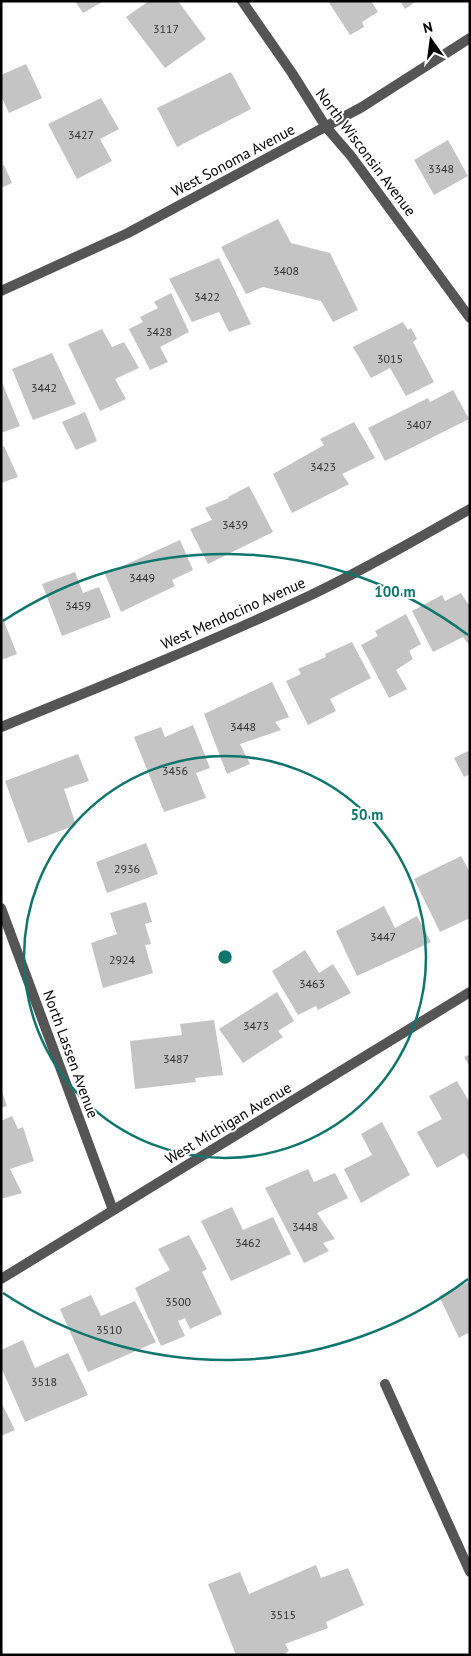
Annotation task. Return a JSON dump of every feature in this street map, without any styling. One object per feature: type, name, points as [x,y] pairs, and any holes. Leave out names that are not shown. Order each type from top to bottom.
[{"type":"street","name":"North Wisconsin Avenue","points":[[242,1],[326,126],[351,156],[470,318]]},
{"type":"street","name":"West Sonoma Avenue","points":[[1,291],[128,233],[362,107],[470,38]]},
{"type":"street","name":"West Mendocino Avenue","points":[[1,728],[181,654],[311,595],[470,509]]},
{"type":"street","name":"North Lassen Avenue","points":[[1,908],[113,1210]]},
{"type":"street","name":"West Michigan Avenue","points":[[1,1279],[470,992]]},
{"type":"street","points":[[385,1384],[470,1572]]},
{"type":"building","points":[[75,1],[104,1],[83,13]]},
{"type":"building","points":[[149,1],[178,1],[206,39],[165,68],[126,17]]},
{"type":"building","points":[[328,1],[371,1],[378,12],[362,22],[364,27],[350,35]]},
{"type":"building","points":[[400,1],[417,1],[405,9]]},
{"type":"building","points":[[26,64],[42,98],[9,113],[1,96],[1,75]]},
{"type":"building","points":[[231,72],[251,109],[177,147],[157,108]]},
{"type":"building","points":[[101,98],[119,129],[100,139],[112,161],[77,179],[48,124]]},
{"type":"building","points":[[448,140],[468,176],[434,195],[414,160]]},
{"type":"building","points":[[4,165],[12,183],[1,188],[1,166]]},
{"type":"building","points":[[278,219],[291,243],[330,253],[358,310],[333,322],[321,301],[263,287],[246,294],[221,247]]},
{"type":"building","points":[[219,258],[251,324],[229,332],[219,312],[192,322],[169,279]]},
{"type":"building","points":[[171,293],[189,332],[160,347],[168,362],[150,370],[129,329],[143,322],[140,317],[158,308],[154,302]]},
{"type":"building","points":[[403,322],[408,330],[411,328],[417,339],[413,342],[434,382],[406,396],[390,368],[371,378],[353,347]]},
{"type":"building","points":[[102,329],[112,347],[124,342],[139,368],[115,379],[126,399],[100,411],[68,344]]},
{"type":"building","points":[[52,353],[76,404],[33,420],[12,369]]},
{"type":"building","points":[[1,380],[20,426],[1,433]]},
{"type":"building","points":[[453,390],[469,419],[385,461],[368,428],[428,398],[430,402]]},
{"type":"building","points":[[85,412],[97,441],[76,450],[62,422]]},
{"type":"building","points":[[354,422],[375,458],[342,474],[349,484],[292,513],[273,474],[324,445],[320,439]]},
{"type":"building","points":[[4,446],[18,477],[1,483],[1,448]]},
{"type":"building","points":[[249,486],[273,532],[208,564],[190,529],[212,520],[205,508],[229,498]]},
{"type":"building","points":[[180,540],[193,570],[172,580],[175,586],[121,612],[105,574]]},
{"type":"building","points":[[75,572],[83,593],[99,587],[111,617],[62,636],[42,584]]},
{"type":"building","points":[[461,593],[470,607],[470,646],[463,637],[433,652],[412,611],[442,595],[445,601]]},
{"type":"building","points":[[1,614],[17,654],[1,660]]},
{"type":"building","points":[[406,614],[421,644],[409,651],[413,659],[396,670],[407,689],[389,698],[361,645],[378,636],[375,631]]},
{"type":"building","points":[[352,642],[371,678],[330,699],[336,711],[308,725],[286,681],[301,674],[298,669],[326,657],[325,654]]},
{"type":"building","points":[[272,682],[289,717],[275,722],[281,730],[240,744],[250,764],[227,774],[204,714]]},
{"type":"building","points":[[193,725],[210,768],[196,773],[206,798],[164,812],[134,737],[161,727],[165,737]]},
{"type":"building","points":[[470,750],[470,774],[464,777],[454,758]]},
{"type":"building","points":[[78,754],[89,781],[64,789],[76,825],[28,843],[5,781]]},
{"type":"building","points":[[146,843],[158,874],[107,893],[96,862]]},
{"type":"building","points":[[461,856],[470,872],[470,918],[440,932],[414,879]]},
{"type":"building","points":[[146,902],[152,922],[145,924],[151,944],[145,945],[153,973],[103,988],[91,943],[117,934],[110,913]]},
{"type":"building","points":[[384,906],[395,928],[417,916],[431,942],[357,976],[336,931]]},
{"type":"building","points":[[305,950],[319,973],[333,964],[351,993],[318,1010],[316,1006],[298,1015],[272,971]]},
{"type":"building","points":[[277,992],[294,1021],[278,1031],[283,1037],[243,1063],[219,1029]]},
{"type":"building","points":[[214,1020],[223,1075],[195,1078],[196,1082],[135,1089],[130,1041],[182,1035],[180,1024]]},
{"type":"building","points":[[470,1054],[470,1067],[464,1057]]},
{"type":"building","points":[[457,1081],[470,1103],[470,1162],[464,1153],[437,1168],[417,1132],[442,1119],[429,1096]]},
{"type":"building","points":[[1,1089],[7,1106],[1,1108]]},
{"type":"building","points":[[12,1116],[18,1129],[23,1127],[34,1161],[10,1169],[22,1193],[1,1199],[1,1121]]},
{"type":"building","points":[[382,1122],[410,1175],[361,1203],[344,1169],[372,1155],[361,1134]]},
{"type":"building","points":[[308,1169],[314,1182],[335,1173],[348,1198],[317,1213],[335,1239],[323,1243],[329,1251],[304,1263],[265,1188]]},
{"type":"building","points":[[232,1207],[243,1230],[273,1217],[291,1254],[231,1281],[201,1221]]},
{"type":"building","points":[[189,1235],[207,1269],[202,1272],[222,1314],[190,1329],[185,1318],[178,1321],[185,1336],[161,1346],[135,1288],[170,1270],[158,1249]]},
{"type":"building","points":[[470,1281],[470,1332],[459,1338],[439,1296]]},
{"type":"building","points":[[91,1295],[101,1316],[135,1301],[156,1342],[88,1372],[60,1309]]},
{"type":"building","points":[[23,1340],[35,1368],[68,1353],[88,1395],[25,1422],[1,1367],[1,1350]]},
{"type":"building","points":[[1,1402],[15,1430],[1,1436]]},
{"type":"building","points":[[316,1565],[321,1578],[348,1568],[364,1605],[326,1622],[328,1628],[285,1644],[289,1651],[282,1655],[236,1655],[208,1584],[240,1572],[249,1594]]}]
